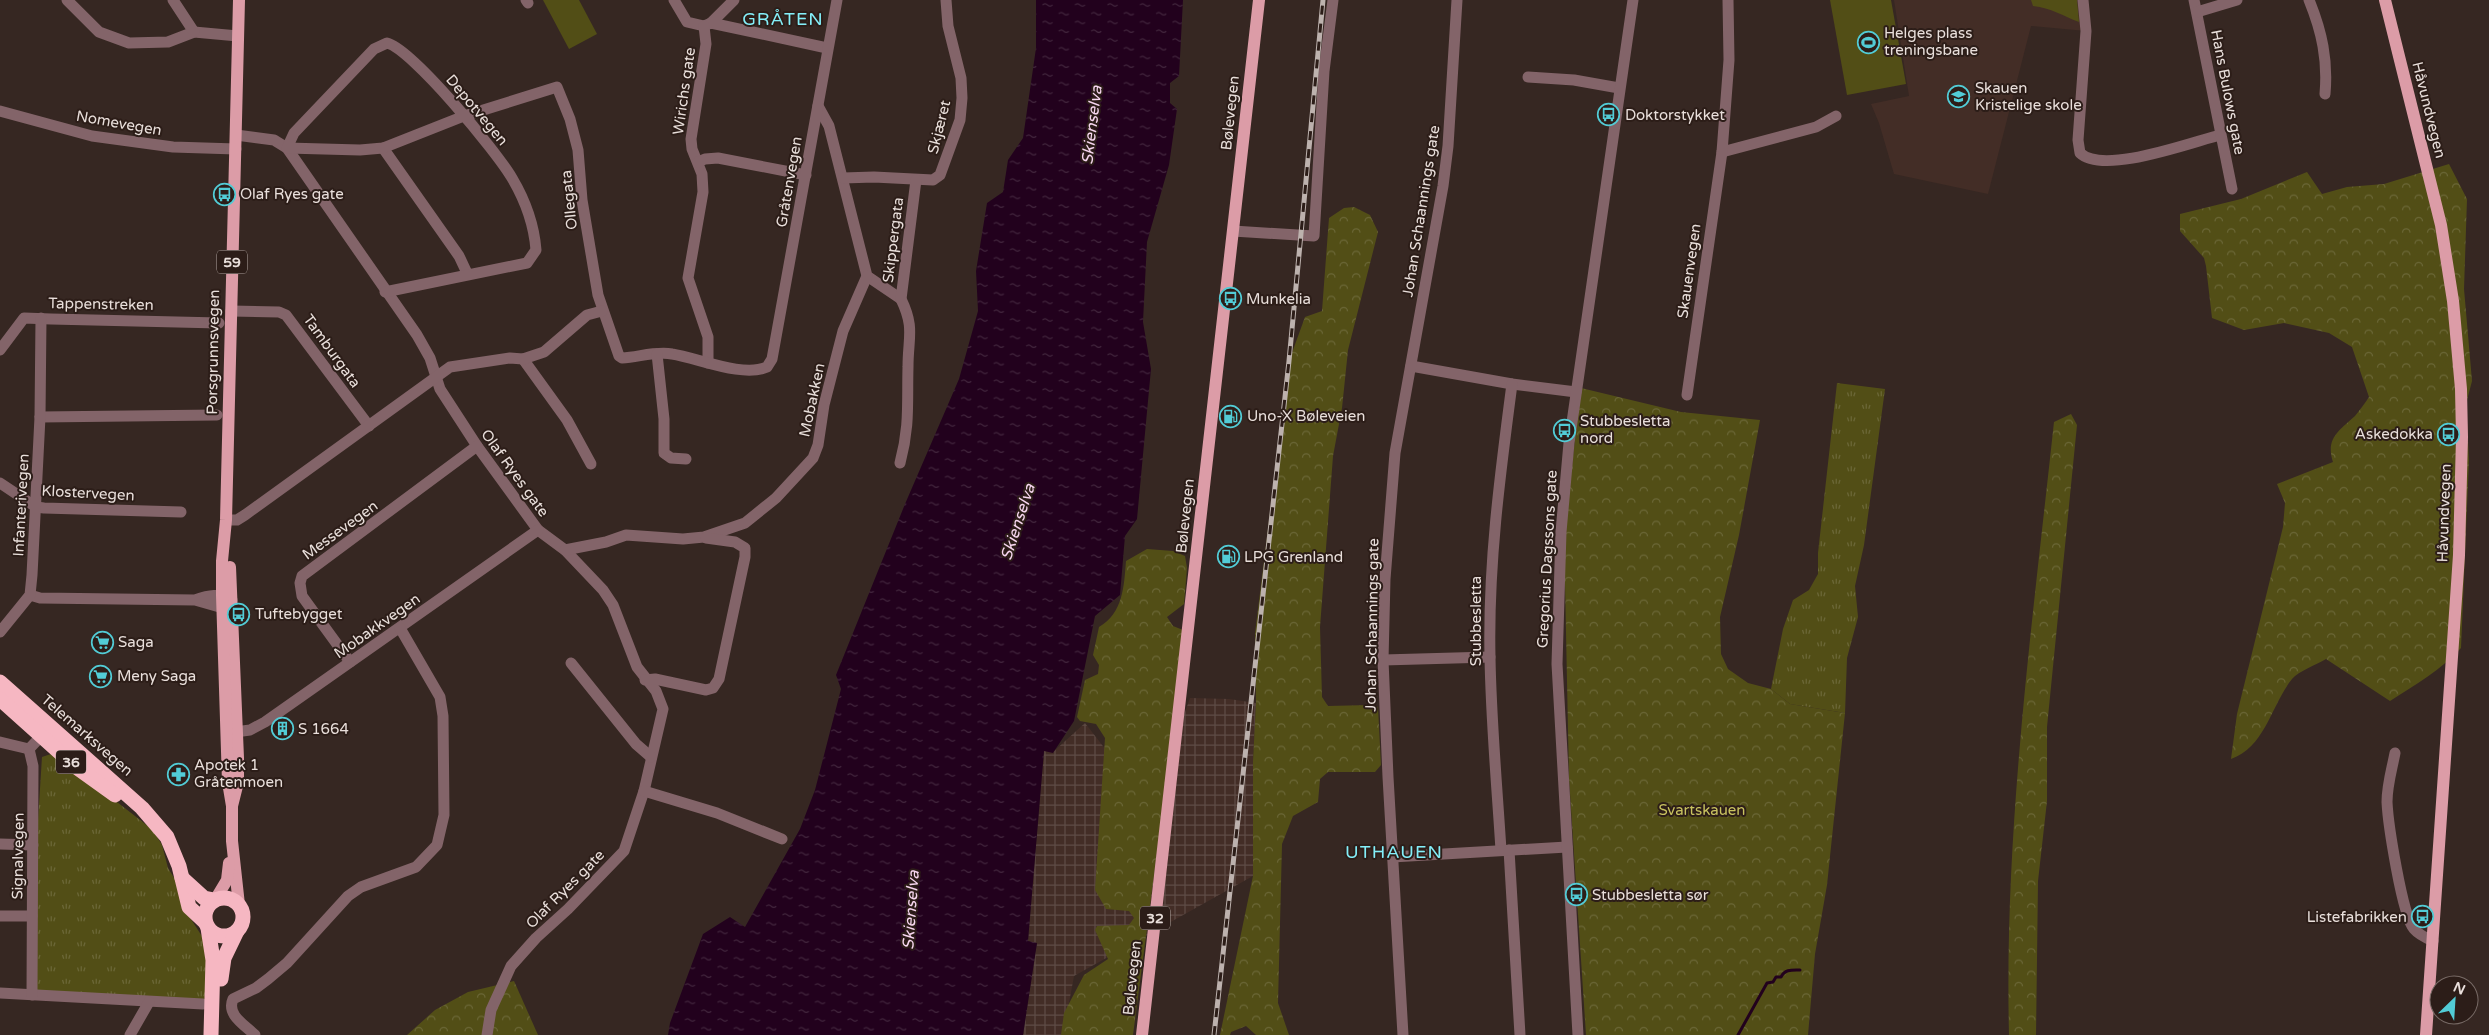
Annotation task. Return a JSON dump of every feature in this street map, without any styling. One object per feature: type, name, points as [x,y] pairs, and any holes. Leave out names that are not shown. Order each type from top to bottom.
[{"type":"highway","name":"Telemarksvegen","points":[[0,682],[46,731]]},
{"type":"highway","name":"Telemarksvegen","points":[[0,698],[46,731],[142,808],[167,837],[182,878],[189,907],[206,925]]},
{"type":"highway","name":"Telemarksvegen","points":[[182,878],[204,898],[214,900]]},
{"type":"highway","name":"36","points":[[214,900],[229,899],[239,905]]},
{"type":"highway","name":"Porsgrunnsvegen","points":[[206,925],[205,911],[214,900]]},
{"type":"highway","name":"Porsgrunnsvegen","points":[[218,1035],[224,958],[243,916],[239,905]]},
{"type":"highway","points":[[206,925],[221,936],[237,931]]},
{"type":"highway","points":[[206,925],[213,960],[211,1035]]},
{"type":"main road","name":"Porsgrunnsvegen","points":[[239,0],[226,522],[226,601],[231,732],[228,782],[232,806],[232,841],[239,905]]},
{"type":"main road","name":"Bølevegen","points":[[1142,1035],[1260,0]]},
{"type":"main road","name":"Håvundvegen","points":[[2385,0],[2441,225],[2453,301],[2461,389],[2462,480],[2460,546],[2426,1035]]},
{"type":"main road","name":"Porsgrunnsvegen","points":[[214,900],[227,880],[232,841]]},
{"type":"street","points":[[67,0],[99,32],[122,41],[141,44],[168,42],[194,32],[238,36]]},
{"type":"street","points":[[173,0],[194,32]]},
{"type":"street","points":[[674,0],[688,22],[827,48]]},
{"type":"street","points":[[707,25],[734,0]]},
{"type":"street","name":"Gråtenvegen","points":[[708,363],[752,370],[767,367],[772,359],[837,0]]},
{"type":"street","name":"Skjæret","points":[[916,180],[932,180],[940,175],[960,120],[961,78],[948,26],[946,0]]},
{"type":"street","points":[[1233,231],[1314,236],[1324,71],[1333,0]]},
{"type":"street","name":"Johan Schaannings gate","points":[[1403,1035],[1392,857],[1383,660],[1385,579],[1395,453],[1443,186],[1448,146],[1457,0]]},
{"type":"street","name":"Gregorius Dagssons gate","points":[[1578,1035],[1559,698],[1557,601],[1560,532],[1576,392],[1619,88],[1634,0]]},
{"type":"street","name":"Skauenvegen","points":[[1687,395],[1722,152],[1729,60],[1728,0]]},
{"type":"street","points":[[2083,0],[2086,31],[2078,140],[2080,153],[2085,158],[2109,162],[2220,135]]},
{"type":"street","name":"Hans Bulows gate","points":[[2194,0],[2232,189]]},
{"type":"street","points":[[2197,12],[2237,0]]},
{"type":"street","points":[[2309,0],[2325,50],[2325,94]]},
{"type":"street","name":"Wirichs gate","points":[[707,25],[706,44],[691,139],[692,149],[698,162],[703,192],[688,278],[708,337],[708,363]]},
{"type":"street","name":"Depotvegen","points":[[286,148],[291,137],[374,49],[387,43],[398,48],[450,98],[512,177],[527,207],[536,250],[527,263],[467,273],[385,292]]},
{"type":"street","points":[[1528,76],[1565,79],[1619,88]]},
{"type":"street","name":"Ollegata","points":[[464,116],[557,87],[570,119],[578,150],[582,200],[602,311],[619,356],[627,358],[657,354]]},
{"type":"street","points":[[818,106],[829,126],[867,276],[901,299]]},
{"type":"street","name":"Nomevegen","points":[[0,111],[92,136],[173,147],[236,149]]},
{"type":"street","points":[[236,135],[274,140],[286,148],[360,150],[383,148],[464,116]]},
{"type":"street","points":[[1722,152],[1816,128],[1836,116]]},
{"type":"street","name":"Olaf Ryes gate","points":[[286,148],[421,343],[430,358],[440,389],[477,446],[538,530],[565,550],[604,590],[613,605],[637,667],[656,692],[663,709],[644,791],[624,851],[568,909],[536,938],[511,966],[491,1010],[487,1035]]},
{"type":"street","points":[[383,148],[459,256],[467,273]]},
{"type":"street","points":[[698,162],[705,159],[718,158],[806,175]]},
{"type":"street","name":"Skippergata","points":[[843,178],[874,177],[916,180],[901,299],[909,316],[911,327],[908,368],[908,435],[900,463]]},
{"type":"street","name":"Mobakken","points":[[565,550],[626,536],[683,539],[704,537],[745,523],[760,512],[813,458],[818,445],[824,405],[843,331],[867,276]]},
{"type":"street","name":"Tamburgata","points":[[231,311],[279,312],[286,316],[369,426]]},
{"type":"street","points":[[226,522],[236,520],[245,515],[450,368],[510,358],[523,359],[544,352],[587,315],[602,311]]},
{"type":"street","name":"Tappenstreken","points":[[0,350],[24,318],[219,322]]},
{"type":"street","name":"Infanterivegen","points":[[30,595],[40,417],[41,318]]},
{"type":"street","points":[[686,459],[671,458],[664,453],[664,419],[657,354],[671,354],[708,363]]},
{"type":"street","points":[[523,359],[567,420],[591,464]]},
{"type":"street","points":[[1411,366],[1512,384],[1576,392]]},
{"type":"street","name":"Stubbesletta","points":[[1512,384],[1496,497],[1491,568],[1490,657],[1520,1035]]},
{"type":"street","points":[[40,417],[217,416]]},
{"type":"street","name":"Messevegen","points":[[350,662],[302,596],[300,584],[302,576],[477,446]]},
{"type":"street","name":"Klostervegen","points":[[0,483],[36,507],[181,512]]},
{"type":"street","name":"Mobakkvegen","points":[[231,732],[250,730],[265,722],[538,530]]},
{"type":"street","name":"Mobakken","points":[[645,680],[655,678],[710,689],[717,684],[743,566],[745,548],[735,542],[710,540],[704,537]]},
{"type":"street","points":[[0,632],[30,595],[40,598],[195,600],[207,596],[226,601]]},
{"type":"street","points":[[255,1035],[236,1018],[230,1005],[233,999],[256,988],[286,963],[354,891],[416,867],[437,845],[444,815],[443,716],[440,697],[400,628]]},
{"type":"street","points":[[1383,660],[1490,657]]},
{"type":"street","points":[[571,663],[636,744],[651,757]]},
{"type":"street","points":[[0,742],[28,749],[46,731]]},
{"type":"street","name":"Signalvegen","points":[[28,749],[33,766],[32,996]]},
{"type":"street","points":[[2395,753],[2387,800],[2389,830],[2396,865],[2412,925],[2424,937],[2433,941]]},
{"type":"street","points":[[644,791],[717,813],[782,839]]},
{"type":"street","points":[[0,844],[33,845]]},
{"type":"street","points":[[1392,857],[1567,847]]},
{"type":"street","points":[[0,916],[32,916]]},
{"type":"street","points":[[0,993],[202,1004]]},
{"type":"street","points":[[130,1035],[149,1002]]},
{"type":"shaded area","name":"Skauen Kristelige skole","points":[[1894,0],[2081,0],[2086,31],[2031,26],[1988,194],[1894,174],[1879,123],[1871,104],[1909,96]]},
{"type":"shaded area","points":[[1190,698],[1229,699],[1256,703],[1253,761],[1253,876],[1074,976],[1063,1035],[1023,1035],[1037,943],[1028,941],[1044,750],[1053,752],[1085,723],[1106,750],[1168,760]]},
{"type":"green space","points":[[543,0],[579,0],[597,34],[569,49]]},
{"type":"green space","name":"Helges plass treningsbane","points":[[1830,0],[1891,0],[1906,84],[1847,95]]},
{"type":"green space","points":[[2031,0],[2077,0],[2079,22],[2051,10],[2033,6]]},
{"type":"green space","points":[[2449,164],[2467,199],[2464,289],[2472,381],[2466,404],[2469,460],[2461,648],[2436,670],[2390,701],[2326,659],[2292,679],[2260,735],[2243,753],[2231,759],[2237,714],[2283,527],[2285,503],[2277,484],[2333,462],[2331,447],[2335,435],[2355,416],[2369,397],[2352,347],[2329,333],[2284,323],[2244,330],[2212,318],[2204,258],[2180,231],[2180,214],[2241,199],[2307,172],[2322,194],[2347,187],[2384,184]]},
{"type":"green space","points":[[1354,207],[1370,215],[1378,232],[1348,350],[1342,408],[1333,456],[1320,627],[1322,697],[1328,706],[1370,705],[1378,707],[1381,765],[1375,772],[1328,772],[1320,779],[1318,802],[1293,816],[1282,844],[1278,1003],[1289,1035],[1256,1035],[1246,1026],[1231,1032],[1230,1035],[1220,1035],[1253,876],[1253,761],[1256,703],[1255,633],[1289,361],[1305,317],[1322,311],[1329,218],[1344,208]]},
{"type":"green space","points":[[1837,383],[1885,389],[1864,545],[1855,586],[1858,617],[1847,658],[1845,713],[1790,704],[1771,689],[1783,629],[1793,600],[1809,590],[1818,574],[1818,553]]},
{"type":"green space","name":"Svartskauen","points":[[1581,388],[1681,412],[1760,420],[1739,535],[1720,617],[1721,654],[1728,669],[1748,683],[1771,689],[1790,704],[1845,713],[1827,885],[1815,954],[1808,1035],[1586,1035],[1569,778],[1564,534]]},
{"type":"green space","points":[[2071,414],[2077,425],[2047,727],[2047,801],[2038,881],[2036,1035],[2009,1035],[2011,881],[2021,728],[2054,422]]},
{"type":"green space","points":[[1147,549],[1173,551],[1185,556],[1187,568],[1184,604],[1167,617],[1173,626],[1183,630],[1167,776],[1133,1035],[1061,1035],[1064,1013],[1084,975],[1108,959],[1095,930],[1097,926],[1129,925],[1134,918],[1129,911],[1106,909],[1095,890],[1105,738],[1096,724],[1080,721],[1077,717],[1085,680],[1098,674],[1099,665],[1093,655],[1099,627],[1107,621],[1118,607],[1123,590],[1126,561]]},
{"type":"green space","points":[[54,753],[153,830],[162,845],[168,868],[176,881],[187,913],[207,944],[208,986],[203,1004],[32,995],[32,916],[42,757]]},
{"type":"green space","points":[[514,981],[538,1035],[407,1035],[435,1010],[468,992]]},
{"type":"water","name":"Skienselva","points":[[1036,0],[1183,0],[1179,76],[1170,83],[1170,103],[1177,109],[1169,165],[1147,242],[1143,322],[1151,369],[1137,519],[1125,536],[1120,595],[1095,616],[1074,721],[1053,753],[1044,751],[1028,941],[1037,943],[1023,1035],[668,1035],[670,1023],[703,934],[730,917],[745,927],[800,829],[815,790],[841,689],[836,675],[905,504],[959,379],[978,311],[976,271],[987,203],[1003,192],[1008,160],[1023,138],[1036,48]]},
{"type":"waterway","points":[[1738,1035],[1767,983],[1773,982],[1776,977],[1781,977],[1787,971],[1800,970]]},
{"type":"railway","points":[[1214,1035],[1289,361],[1323,0]]},
{"type":"place","name":"Helges plass treningsbane","points":[[1868,42]]},
{"type":"place","name":"Skauen Kristelige skole","points":[[1959,97]]},
{"type":"place","name":"Doktorstykket","points":[[1609,115]]},
{"type":"place","name":"Olaf Ryes gate","points":[[224,194]]},
{"type":"place","name":"Munkelia","points":[[1230,299]]},
{"type":"place","name":"Uno-X Bøleveien","points":[[1231,416]]},
{"type":"place","name":"Stubbesletta nord","points":[[1564,430]]},
{"type":"place","name":"Askedokka","points":[[2449,434]]},
{"type":"place","name":"LPG Grenland","points":[[1228,557]]},
{"type":"place","name":"Tuftebygget","points":[[239,614]]},
{"type":"place","name":"Saga","points":[[102,642]]},
{"type":"place","name":"Meny Saga","points":[[101,676]]},
{"type":"place","name":"S 1664","points":[[282,729]]},
{"type":"place","name":"Apotek 1 Gråtenmoen","points":[[178,774]]},
{"type":"place","name":"Stubbesletta sør","points":[[1576,895]]},
{"type":"place","name":"Listefabrikken","points":[[2423,917]]},
{"type":"district","name":"GRÅTEN","points":[[783,19]]},
{"type":"district","name":"UTHAUEN","points":[[1394,852]]}]
